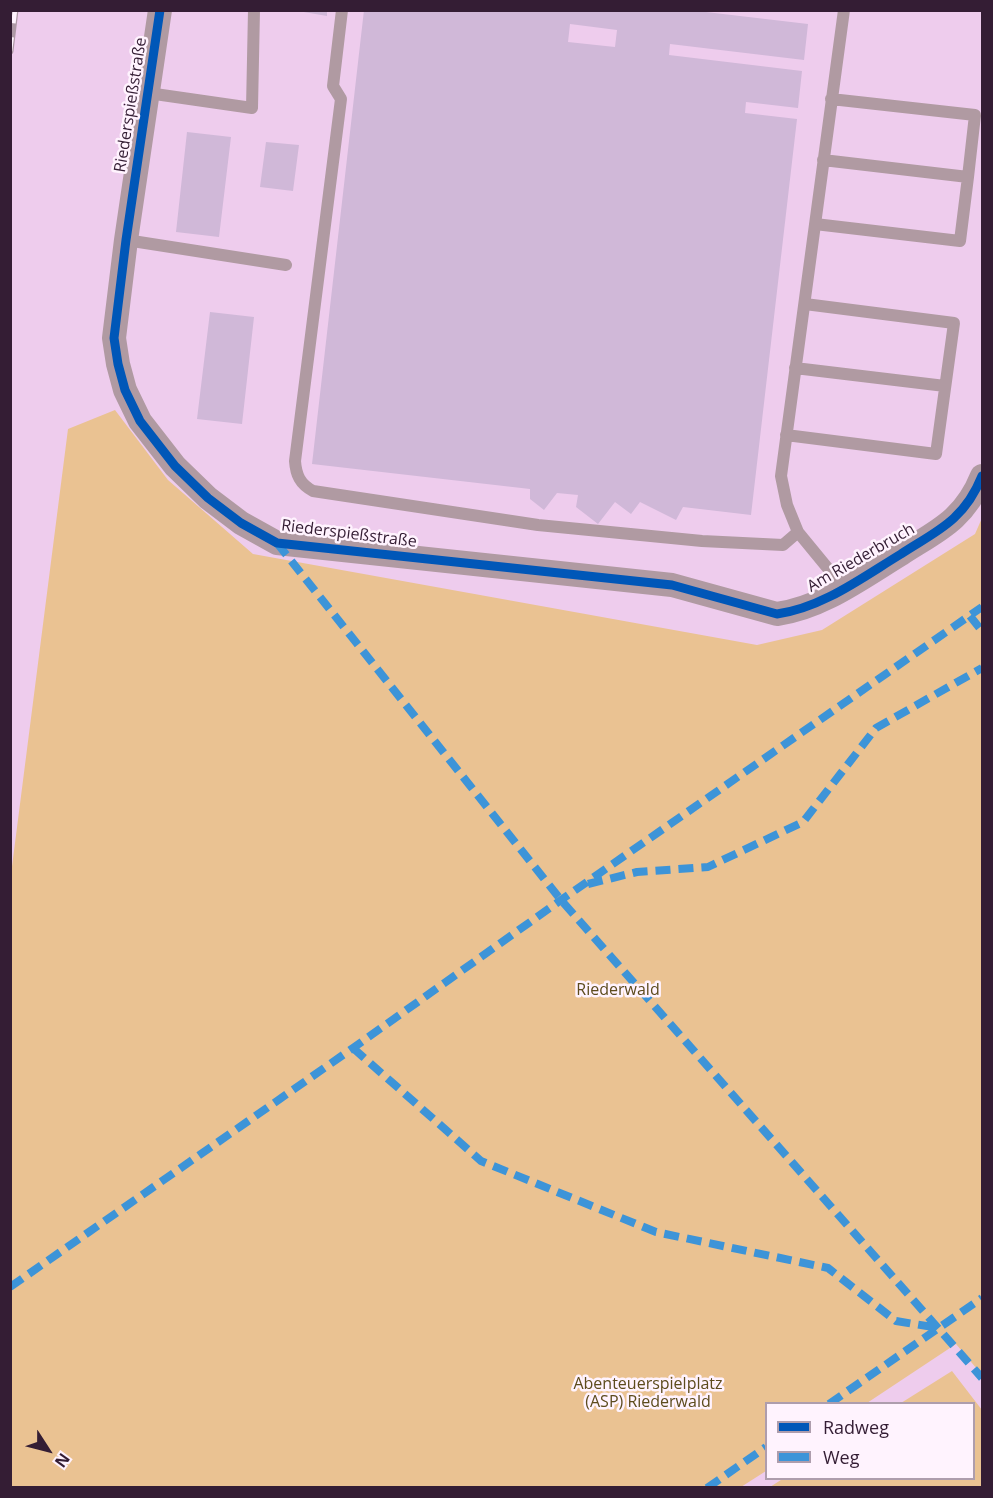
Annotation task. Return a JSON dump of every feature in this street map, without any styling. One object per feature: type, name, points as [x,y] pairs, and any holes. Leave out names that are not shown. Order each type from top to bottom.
[{"type":"street","name":"Riederspießstraße","points":[[160,10],[114,338],[125,390],[140,421],[175,466],[208,498],[242,523],[277,543],[672,585],[728,600]]},
{"type":"street","name":"Am Riederbruch","points":[[728,600],[777,614],[792,612],[844,588],[936,532],[953,519],[966,505],[982,476]]},
{"type":"lane","points":[[148,93],[252,108],[254,10]]},
{"type":"lane","points":[[342,10],[333,86],[340,99],[295,461],[296,474],[306,488],[313,491],[538,525],[702,541],[783,545],[798,532]]},
{"type":"lane","points":[[843,16],[781,476],[787,505],[798,532],[844,588]]},
{"type":"lane","points":[[815,224],[960,241],[975,115],[831,99]]},
{"type":"lane","points":[[823,160],[968,177]]},
{"type":"lane","points":[[126,240],[286,265]]},
{"type":"lane","points":[[786,435],[936,454],[954,323],[805,304]]},
{"type":"lane","points":[[795,368],[945,386]]},
{"type":"green space","name":"Riederwald","points":[[115,410],[168,480],[253,554],[757,645],[822,630],[975,534],[982,518],[982,1375],[956,1344],[869,1402],[765,1402],[765,1472],[741,1487],[11,1487],[10,882],[68,429]]},
{"type":"green space","points":[[952,1371],[982,1410],[982,1487],[770,1487],[781,1480],[975,1480],[975,1402],[903,1402]]},
{"type":"building","points":[[292,10],[327,10],[327,16]]},
{"type":"building","points":[[364,10],[689,10],[808,24],[804,60],[670,44],[669,55],[802,71],[798,108],[746,102],[745,113],[797,119],[751,515],[683,507],[676,520],[640,502],[631,514],[615,502],[598,524],[576,507],[578,495],[557,493],[544,510],[530,499],[530,489],[312,464]],"holes":[[[570,24],[617,30],[615,47],[568,42]]]},
{"type":"building","points":[[187,132],[231,137],[219,237],[176,232]]},
{"type":"building","points":[[266,142],[299,145],[293,191],[260,187]]},
{"type":"building","points":[[210,312],[254,317],[242,424],[197,419]]},
{"type":"railway","points":[[10,51],[15,10]]},
{"type":"marked path","points":[[277,543],[561,900],[982,1378]]},
{"type":"marked path","points":[[10,1287],[982,607]]},
{"type":"marked path","points":[[970,616],[982,631]]},
{"type":"marked path","points":[[588,884],[637,872],[708,867],[803,822],[876,728],[982,668]]},
{"type":"marked path","points":[[353,1048],[481,1161],[656,1232],[828,1268],[896,1321],[939,1328]]},
{"type":"marked path","points":[[832,1402],[982,1298]]},
{"type":"marked path","points":[[707,1488],[765,1448]]},
{"type":"cycle path","points":[[160,10],[114,338],[118,364],[125,390],[140,421],[175,466],[208,498],[241,523],[277,543],[672,585],[777,614],[810,605],[857,582],[935,532],[963,508],[974,493],[982,476]]},
{"type":"park label","name":"Abenteuerspielplatz (ASP) Riederwald","points":[[648,1393]]}]
